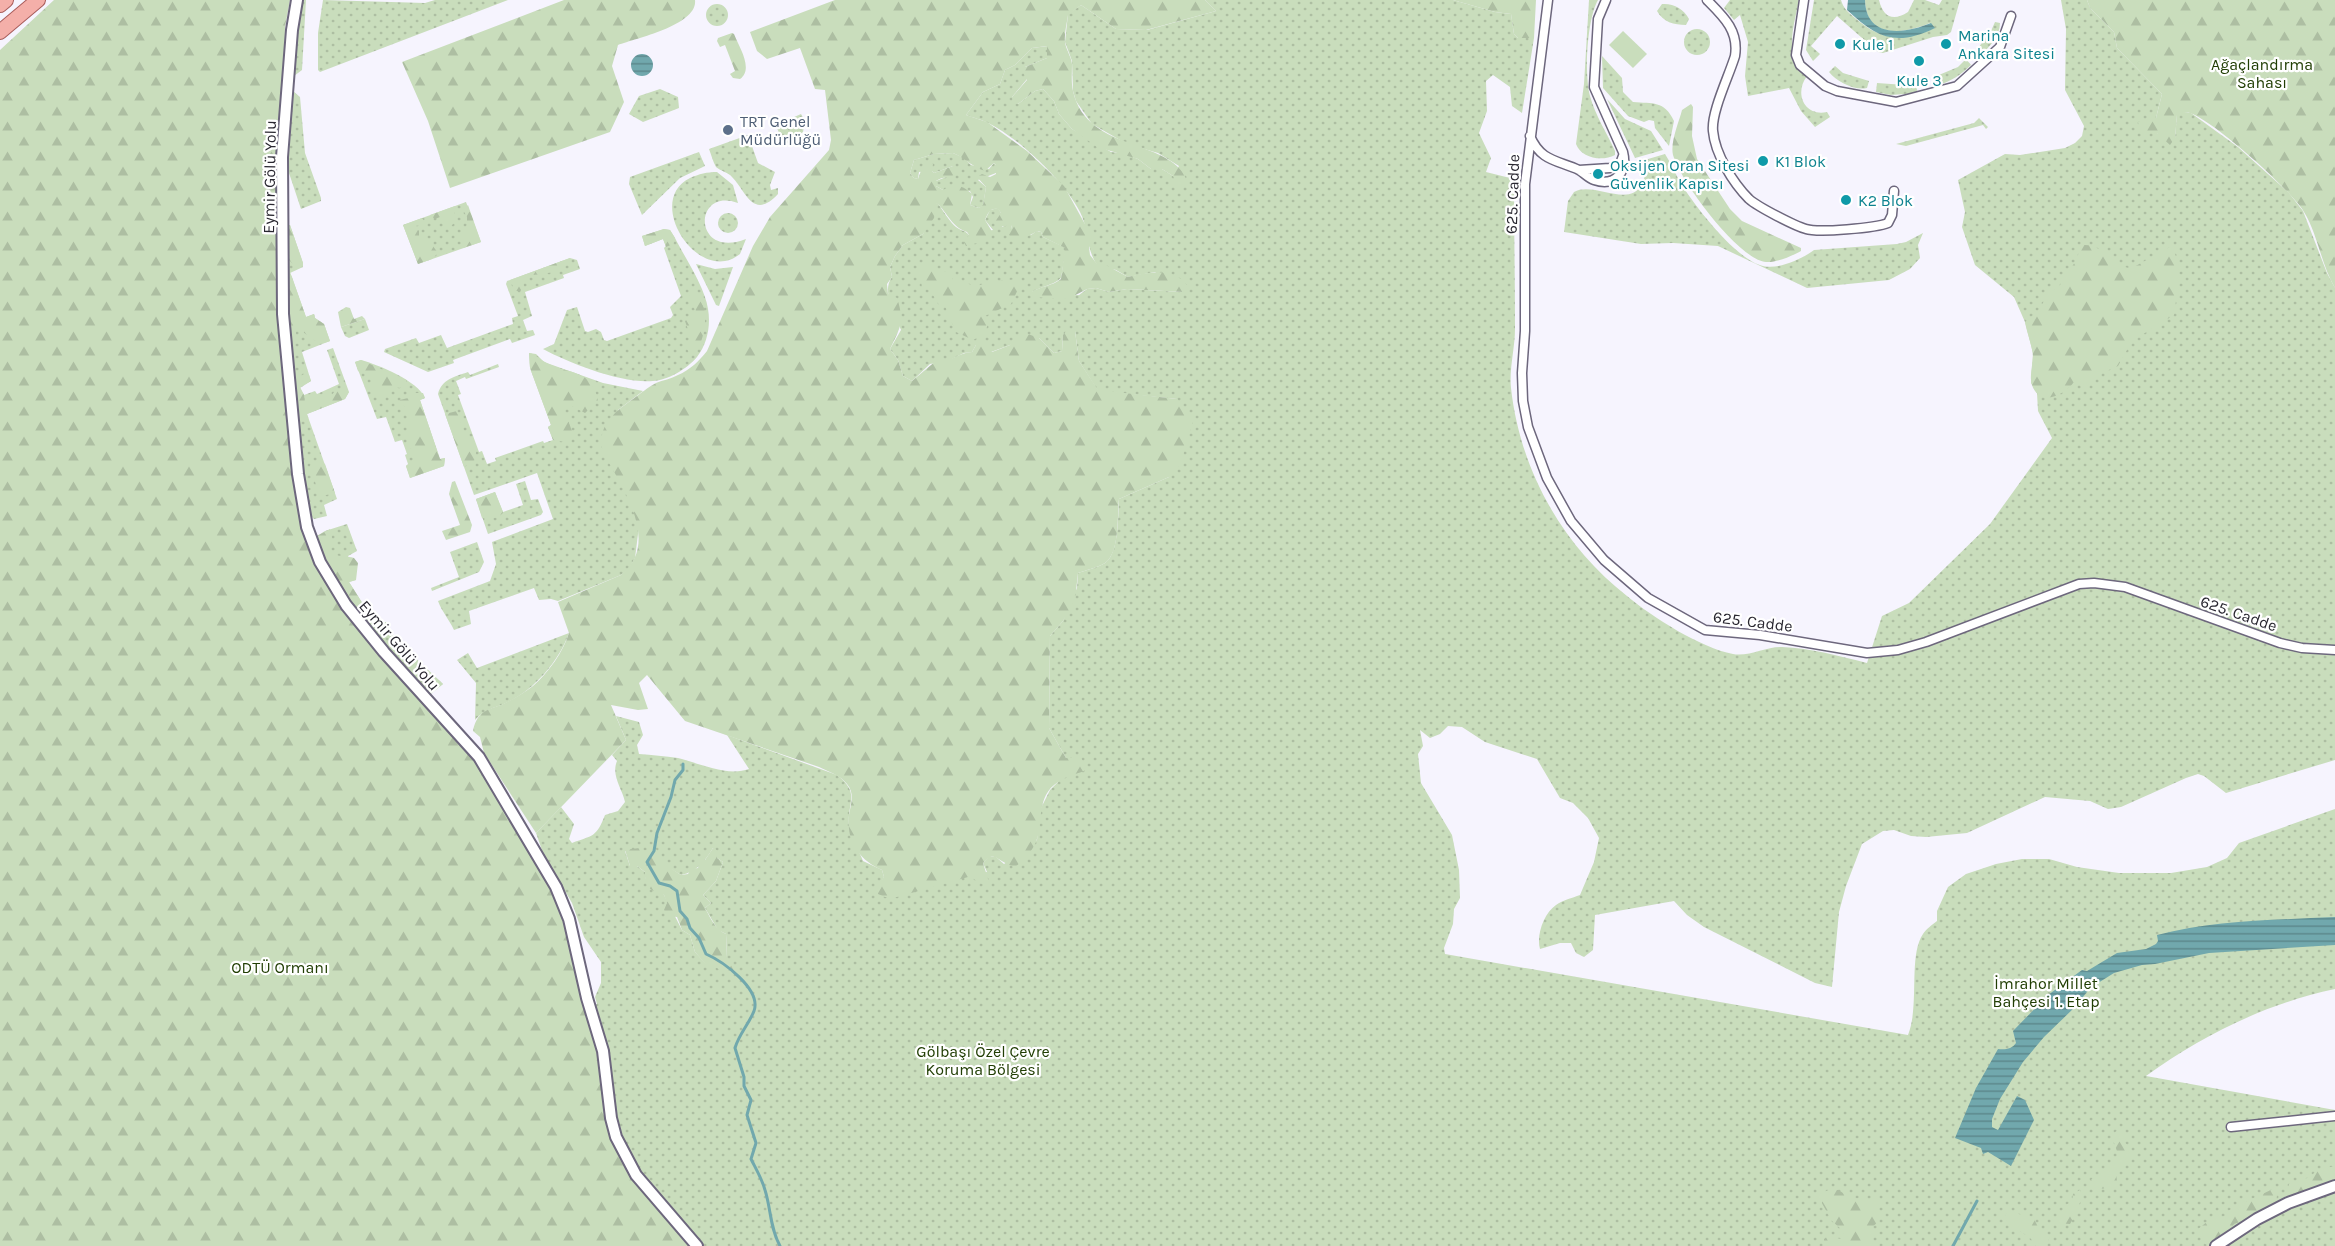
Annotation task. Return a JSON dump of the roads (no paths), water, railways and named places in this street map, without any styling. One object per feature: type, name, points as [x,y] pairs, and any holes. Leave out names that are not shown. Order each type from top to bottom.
[{"type":"main road","points":[[0,5],[6,0]]},
{"type":"main road","points":[[0,24],[24,0]]},
{"type":"main road","points":[[0,32],[38,0]]},
{"type":"street","name":"Eymir Gölü Yolu","points":[[297,0],[292,30],[282,157],[283,314],[298,474],[307,527],[320,562],[346,605],[384,652],[479,757],[556,887],[569,919],[587,998],[603,1051],[611,1118],[616,1137],[636,1175],[697,1246]]},
{"type":"street","points":[[1530,136],[1536,146],[1549,158],[1578,170],[1592,179],[1608,181],[1620,176],[1625,165],[1623,153],[1594,87],[1598,19],[1606,0]]},
{"type":"street","points":[[1707,0],[1731,26],[1736,44],[1735,56],[1713,124],[1714,139],[1724,163],[1749,198],[1804,229],[1818,230],[1878,226],[1888,223],[1892,215],[1894,191]]},
{"type":"street","points":[[1804,0],[1797,60],[1803,69],[1825,86],[1837,91],[1896,102],[1957,86],[2000,47],[2011,16]]},
{"type":"street","points":[[1810,0],[1803,61],[1837,91]]},
{"type":"street","name":"625. Cadde","points":[[1548,1],[1525,184],[1525,331],[1522,373],[1528,427],[1547,478],[1571,521],[1604,560],[1648,598],[1665,610],[1716,633],[1760,635],[1856,652],[1881,653],[1958,632],[2069,587],[2102,583],[2125,587],[2280,643],[2302,648],[2335,650]]},
{"type":"street","points":[[1578,170],[1617,166],[1621,162],[1623,153]]},
{"type":"street","points":[[2231,1126],[2335,1116]]},
{"type":"street","points":[[2216,1246],[2257,1219],[2288,1203],[2335,1186]]},
{"type":"water","points":[[1848,0],[1865,0],[1867,13],[1872,22],[1879,27],[1899,31],[1931,23],[1935,28],[1909,37],[1888,37],[1868,27],[1847,10]]},
{"type":"water","points":[[642,54],[650,57],[653,65],[650,73],[642,76],[634,73],[631,65],[634,57]]},
{"type":"water","points":[[2335,917],[2335,945],[2209,953],[2142,965],[2114,973],[2090,988],[2075,1007],[2044,1037],[2023,1062],[2000,1099],[1992,1119],[1992,1127],[1998,1130],[2017,1096],[2025,1100],[2034,1120],[2011,1166],[1988,1152],[1983,1154],[1981,1148],[1955,1138],[1976,1088],[1998,1049],[2008,1049],[2014,1045],[2016,1043],[2013,1031],[2048,995],[2082,970],[2087,971],[2117,953],[2146,949],[2156,944],[2157,935],[2179,930],[2245,922]]},
{"type":"waterway","points":[[683,764],[683,770],[675,780],[657,833],[654,851],[647,862],[659,883],[677,891],[680,911],[699,938],[706,954],[730,969],[747,985],[752,994],[755,1003],[754,1011],[735,1048],[744,1077],[744,1086],[751,1100],[747,1115],[756,1143],[751,1159],[764,1186],[774,1232],[780,1246]]},
{"type":"waterway","points":[[1953,1246],[1977,1201]]},
{"type":"place","name":"Kule 1","points":[[1840,44]]},
{"type":"place","name":"Marina Ankara Sitesi","points":[[1946,44]]},
{"type":"place","name":"Kule 3","points":[[1919,61]]},
{"type":"place","name":"TRT Genel Müdürlüğü","points":[[728,130]]},
{"type":"place","name":"K1 Blok","points":[[1763,161]]},
{"type":"place","name":"Oksijen Oran Sitesi Güvenlik Kapısı","points":[[1598,174]]},
{"type":"place","name":"K2 Blok","points":[[1846,200]]},
{"type":"park label","name":"Ağaçlandırma Sahası","points":[[2262,73]]},
{"type":"park label","name":"ODTÜ Ormanı","points":[[280,967]]},
{"type":"park label","name":"İmrahor Millet Bahçesi 1. Etap","points":[[2046,992]]},
{"type":"park label","name":"Gölbaşı Özel Çevre Koruma Bölgesi","points":[[983,1060]]}]
